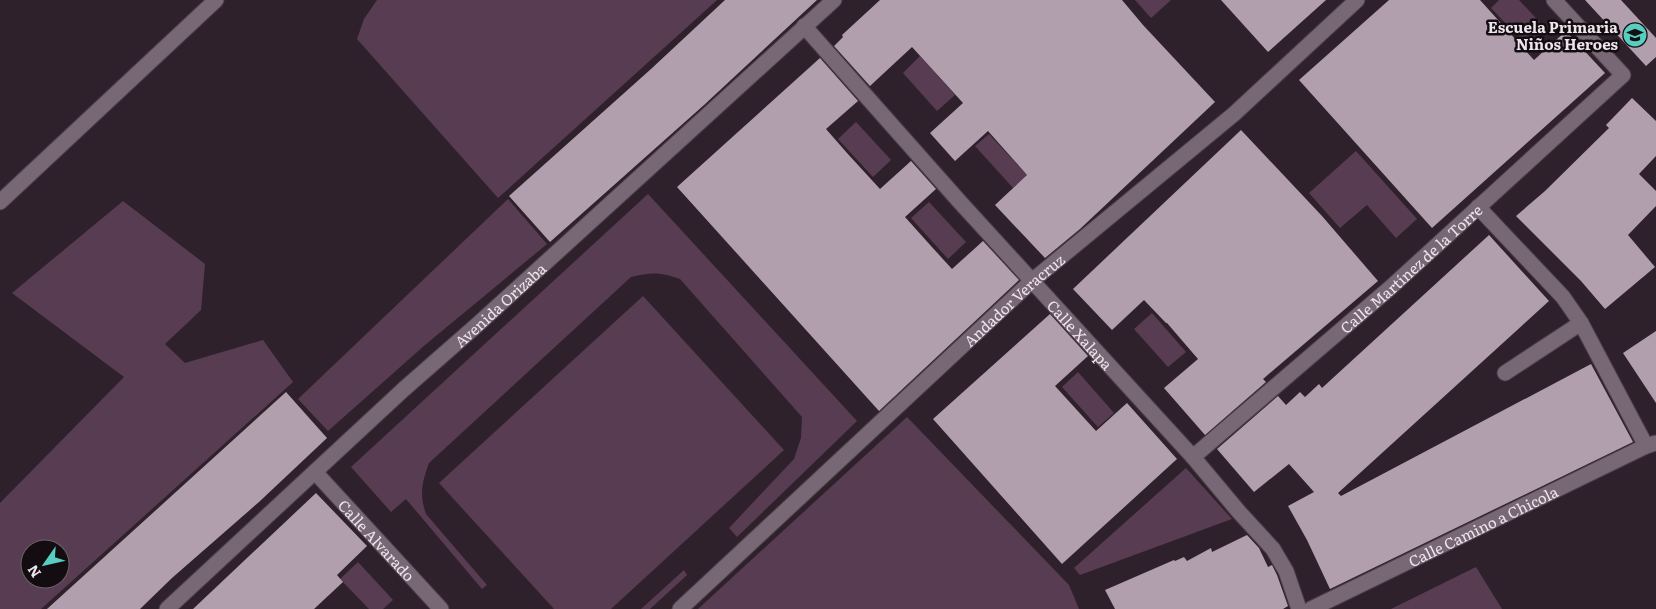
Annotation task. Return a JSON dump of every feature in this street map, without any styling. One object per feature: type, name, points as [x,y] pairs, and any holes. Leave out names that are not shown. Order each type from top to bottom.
[{"type":"street","points":[[0,202],[216,0]]},
{"type":"street","name":"Avenida Orizaba","points":[[167,609],[834,0]]},
{"type":"street","name":"Andador Veracruz","points":[[680,609],[1033,280],[1234,114],[1356,0]]},
{"type":"street","name":"Calle Martínez de la Torre","points":[[1193,457],[1390,288],[1622,75],[1554,0]]},
{"type":"street","name":"Calle Xalapa","points":[[804,26],[959,201],[1193,457],[1273,549],[1286,571],[1299,609]]},
{"type":"street","points":[[1478,207],[1563,297],[1581,323],[1651,445]]},
{"type":"street","points":[[1505,373],[1581,323]]},
{"type":"street","name":"Calle Camino a Chicola","points":[[1311,609],[1651,445]]},
{"type":"street","name":"Calle Alvarado","points":[[315,472],[441,609]]},
{"type":"shaded area","points":[[377,0],[717,0],[498,198],[357,39],[364,19]]},
{"type":"shaded area","points":[[1135,0],[1171,0],[1151,18]]},
{"type":"shaded area","points":[[1499,0],[1519,0],[1546,29],[1527,46],[1491,8]]},
{"type":"shaded area","points":[[920,56],[955,95],[937,111],[903,73]]},
{"type":"shaded area","points":[[856,122],[891,160],[873,177],[838,139]]},
{"type":"shaded area","points":[[989,134],[1027,175],[1013,188],[975,146]]},
{"type":"shaded area","points":[[1356,151],[1417,219],[1396,238],[1367,205],[1340,228],[1309,193]]},
{"type":"shaded area","points":[[648,194],[857,421],[737,537],[729,528],[794,459],[801,438],[802,417],[680,279],[656,274],[631,277],[429,463],[422,488],[426,514],[487,585],[482,589],[406,499],[391,512],[351,467]]},
{"type":"shaded area","points":[[508,199],[547,244],[425,345],[328,431],[298,399]]},
{"type":"shaded area","points":[[123,201],[205,264],[201,310],[165,344],[185,363],[263,340],[293,382],[70,583],[70,539],[20,539],[20,589],[63,589],[41,609],[0,609],[0,503],[124,377],[12,293]]},
{"type":"shaded area","points":[[929,202],[966,242],[948,259],[911,218]]},
{"type":"shaded area","points":[[643,296],[784,450],[611,609],[554,609],[439,483]]},
{"type":"shaded area","points":[[1152,313],[1186,352],[1168,367],[1134,329]]},
{"type":"shaded area","points":[[1078,372],[1114,413],[1098,427],[1062,387]]},
{"type":"shaded area","points":[[907,417],[1069,585],[1079,609],[698,609]]},
{"type":"shaded area","points":[[1186,468],[1232,519],[1080,575],[1074,568]]},
{"type":"shaded area","points":[[358,562],[393,600],[383,609],[369,609],[340,579]]},
{"type":"shaded area","points":[[1476,567],[1502,609],[1391,609]]},
{"type":"shaded area","points":[[684,570],[687,575],[650,609],[641,609]]},
{"type":"building","points":[[725,0],[817,0],[704,105],[550,242],[509,196]]},
{"type":"building","points":[[880,0],[1122,0],[1215,102],[1080,229],[1045,258],[995,205],[1027,175],[988,131],[955,161],[930,133],[963,103],[912,47],[870,86],[834,46],[843,37],[842,35]]},
{"type":"building","points":[[1221,0],[1326,0],[1268,52]]},
{"type":"building","points":[[1389,0],[1480,0],[1534,60],[1566,31],[1605,73],[1432,228],[1299,80]]},
{"type":"building","points":[[1585,0],[1621,0],[1656,38],[1656,57],[1646,66]]},
{"type":"building","points":[[820,58],[858,101],[826,129],[847,153],[880,189],[911,161],[936,189],[905,217],[931,246],[952,269],[983,241],[1019,280],[879,411],[677,187]]},
{"type":"building","points":[[1632,98],[1656,121],[1656,156],[1639,174],[1656,191],[1656,206],[1628,235],[1655,267],[1605,309],[1581,281],[1516,216],[1545,191],[1609,128],[1606,125]]},
{"type":"building","points":[[1241,130],[1322,216],[1378,281],[1263,379],[1266,382],[1205,435],[1164,388],[1198,359],[1167,323],[1144,300],[1112,330],[1073,289]]},
{"type":"building","points":[[1489,235],[1549,301],[1338,493],[1341,496],[1591,364],[1633,442],[1330,589],[1307,540],[1288,506],[1314,492],[1289,464],[1254,492],[1217,449],[1278,396],[1286,405],[1300,392],[1305,397],[1319,384],[1322,388]]},
{"type":"building","points":[[1050,314],[1088,356],[1055,386],[1096,431],[1127,403],[1177,459],[1062,564],[933,419]]},
{"type":"building","points":[[1656,331],[1656,403],[1623,353]]},
{"type":"building","points":[[286,392],[327,438],[140,609],[47,609]]},
{"type":"building","points":[[316,493],[367,546],[337,575],[343,582],[314,609],[193,609]]},
{"type":"building","points":[[1247,535],[1259,548],[1268,567],[1272,565],[1277,575],[1288,606],[1283,609],[1115,609],[1105,590],[1174,560],[1184,557],[1187,561],[1211,548],[1212,552]]},
{"type":"place","name":"Escuela Primaria Niños Heroes","points":[[1635,35]]}]
